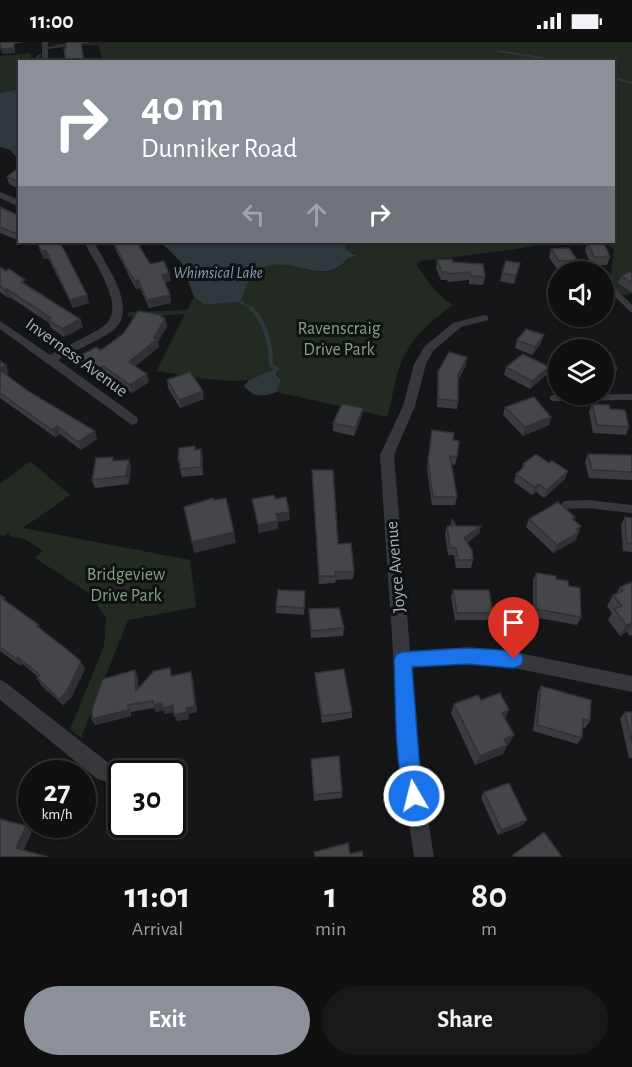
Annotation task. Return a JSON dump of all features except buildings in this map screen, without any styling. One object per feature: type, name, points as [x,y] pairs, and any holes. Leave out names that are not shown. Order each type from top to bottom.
[{"type":"street","points":[[45,42],[45,60]]},
{"type":"street","points":[[0,195],[18,203]]},
{"type":"street","points":[[51,359],[111,326],[117,318],[119,304],[117,296],[90,243]]},
{"type":"street","name":"Joyce Avenue","points":[[424,857],[409,758],[387,455],[409,406],[420,364],[429,349],[457,326],[484,318]]},
{"type":"street","name":"Inverness Avenue","points":[[0,324],[132,420]]},
{"type":"street","points":[[403,660],[454,656],[499,657],[632,684]]},
{"type":"street","points":[[0,689],[108,773]]},
{"type":"lane","points":[[614,292],[632,309]]},
{"type":"lane","points":[[614,397],[632,397]]},
{"type":"lane","points":[[566,505],[587,504],[632,509]]},
{"type":"green space","points":[[99,42],[632,42],[632,294],[614,296],[614,249],[601,243],[615,243],[615,60],[102,60],[99,45],[55,46],[55,44]]},
{"type":"green space","points":[[31,53],[31,60],[18,60],[18,89],[0,93],[0,56]]},
{"type":"green space","name":"Ravenscraig Drive Park","points":[[344,243],[548,243],[421,261],[416,265],[437,292],[453,305],[427,326],[407,351],[398,372],[387,417],[277,392],[281,377],[275,375],[276,369],[265,376],[235,381],[156,371],[185,314],[127,317],[129,312],[187,310],[194,297],[205,305],[236,302],[251,308],[241,300],[253,274],[265,266],[277,264],[327,272],[338,268],[348,258],[355,257],[355,254],[347,250]]},
{"type":"green space","name":"Bridgeview Drive Park","points":[[30,461],[70,495],[23,528],[190,560],[196,607],[128,620],[81,738],[70,729],[104,646],[106,617],[87,592],[35,558],[43,551],[25,539],[10,536],[9,532],[3,536],[0,534],[0,484]]},
{"type":"water","points":[[18,89],[18,159],[10,150],[0,147],[0,93]]},
{"type":"water","name":"Whimsical Lake","points":[[162,243],[344,243],[347,250],[357,256],[348,258],[338,268],[327,271],[277,265],[265,267],[251,277],[241,300],[251,308],[236,302],[205,305],[194,297],[181,262]]},
{"type":"water","points":[[276,369],[276,375],[281,379],[277,392],[259,395],[251,393],[244,386],[249,380]]},
{"type":"waterway","points":[[48,48],[88,42]]},
{"type":"waterway","points":[[498,51],[554,60]]},
{"type":"waterway","points":[[35,60],[40,55]]},
{"type":"waterway","points":[[615,78],[632,83]]},
{"type":"waterway","points":[[251,308],[264,327],[269,342],[271,365],[277,369]]},
{"type":"route","points":[[414,796],[409,758],[403,660],[454,656],[514,659]]}]
